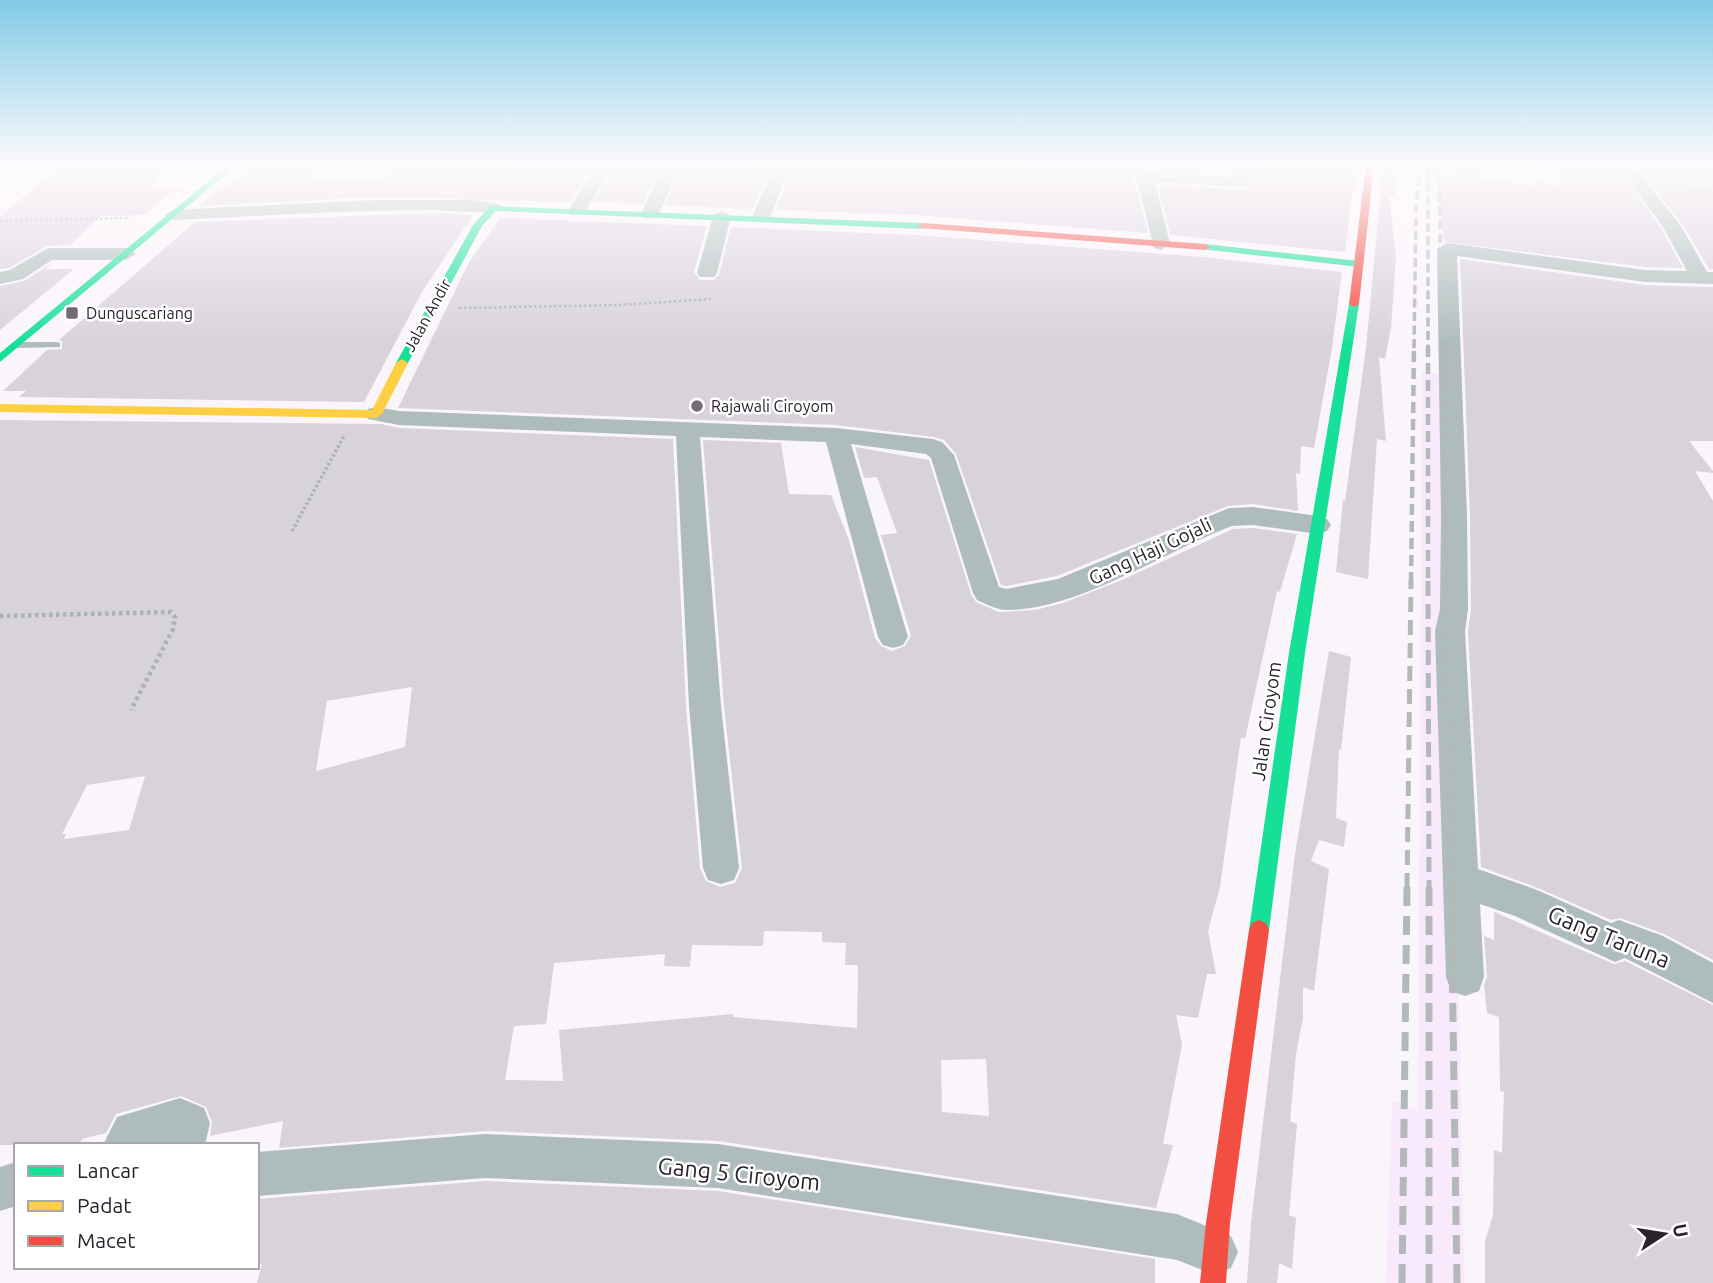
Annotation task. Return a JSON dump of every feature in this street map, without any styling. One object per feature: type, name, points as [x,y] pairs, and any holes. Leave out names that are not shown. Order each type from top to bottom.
[{"type":"street","points":[[5,350],[160,226]]},
{"type":"street","name":"Jalan Andir","points":[[366,414],[477,226]]},
{"type":"street","points":[[708,273],[720,226]]},
{"type":"street","points":[[892,226],[1161,244],[1359,264]]},
{"type":"street","points":[[1157,226],[1161,244]]},
{"type":"street","name":"Jalan Ciroyom","points":[[1214,1267],[1297,653],[1349,348],[1363,226]]},
{"type":"street","points":[[1672,226],[1706,278]]},
{"type":"street","points":[[1465,977],[1463,881],[1450,631],[1450,618],[1454,609],[1454,515],[1447,250],[1645,276],[1706,278]]},
{"type":"street","points":[[0,278],[16,275],[48,254],[126,254]]},
{"type":"street","points":[[0,408],[366,414],[688,431],[836,435],[893,637]]},
{"type":"street","points":[[688,431],[705,706],[721,868]]},
{"type":"street","name":"Gang Haji Gojali","points":[[836,435],[924,445],[933,447],[942,455],[987,593],[995,598],[1037,594],[1083,582],[1229,517],[1254,516],[1318,525]]},
{"type":"street","name":"Gang Taruna","points":[[1463,881],[1524,902],[1615,944],[1619,938],[1650,949],[1713,984]]},
{"type":"street","points":[[126,1143],[132,1132],[180,1119],[189,1123],[184,1143]]},
{"type":"street","name":"Gang 5 Ciroyom","points":[[259,1174],[485,1156],[718,1167],[1177,1237],[1214,1267]]},
{"type":"lane","points":[[5,350],[56,345]]},
{"type":"path","points":[[430,308],[619,305],[711,299]]},
{"type":"path","points":[[292,531],[366,414]]},
{"type":"path","points":[[0,616],[171,612],[175,617],[173,629],[131,710]]},
{"type":"shaded area","points":[[1422,371],[1448,376],[1464,1283],[1386,1283],[1392,1100],[1418,1110]]},
{"type":"building","points":[[0,226],[90,226],[70,245],[47,246],[9,268],[0,269]]},
{"type":"building","points":[[191,226],[466,226],[422,292],[364,402],[19,397],[26,391],[3,391],[47,350],[62,349],[62,341],[59,340]]},
{"type":"building","points":[[495,226],[704,226],[707,226],[694,272],[700,280],[714,280],[719,275],[731,227],[915,235],[1203,257],[1342,272],[1314,448],[1301,446],[1300,474],[1296,473],[1298,511],[1253,504],[1228,506],[1057,576],[1006,586],[1001,585],[956,454],[944,440],[934,437],[836,425],[398,408],[468,264]]},
{"type":"building","points":[[1056,226],[1146,226],[1148,233]]},
{"type":"building","points":[[1168,226],[1348,226],[1345,252],[1170,235]]},
{"type":"building","points":[[1377,226],[1392,226],[1396,257],[1391,328],[1385,359],[1379,357],[1386,441],[1377,439],[1368,579],[1336,572],[1343,500],[1345,501],[1366,348]]},
{"type":"building","points":[[1442,226],[1659,226],[1683,268],[1645,267],[1444,242]]},
{"type":"building","points":[[1684,226],[1713,226],[1713,269],[1709,269]]},
{"type":"building","points":[[1460,259],[1645,285],[1713,287],[1713,441],[1689,441],[1713,471],[1695,471],[1713,501],[1713,960],[1664,934],[1620,918],[1611,920],[1481,867],[1468,631],[1471,609],[1470,515]]},
{"type":"building","points":[[52,263],[46,269],[74,269],[0,330],[0,286],[24,281]]},
{"type":"building","points":[[0,420],[381,424],[399,428],[673,439],[686,706],[700,868],[706,881],[720,887],[735,883],[742,868],[724,706],[703,440],[781,443],[789,494],[831,495],[849,540],[875,638],[881,646],[892,651],[905,646],[911,636],[881,535],[897,533],[877,477],[864,478],[855,447],[929,460],[971,594],[976,602],[999,612],[1035,610],[1063,603],[1122,580],[1233,529],[1253,528],[1297,534],[1280,592],[1277,591],[1245,739],[1241,737],[1220,887],[1208,931],[1216,974],[1207,974],[1198,1018],[1176,1015],[1182,1045],[1163,1144],[1173,1145],[1156,1208],[718,1141],[485,1131],[279,1148],[283,1121],[210,1136],[212,1122],[206,1107],[181,1096],[116,1114],[106,1133],[82,1139],[81,1143],[0,1145]],"holes":[[[412,687],[405,747],[316,771],[327,701]],[[145,776],[129,830],[64,839],[66,834],[62,834],[87,785]],[[764,931],[822,932],[822,942],[846,943],[845,965],[858,965],[857,1028],[733,1017],[733,1014],[559,1030],[563,1081],[505,1080],[514,1026],[546,1024],[554,963],[665,954],[664,966],[690,967],[692,945],[763,946]],[[986,1059],[989,1116],[942,1112],[941,1060]]]},
{"type":"building","points":[[1329,651],[1351,657],[1341,750],[1339,749],[1336,818],[1347,822],[1344,847],[1319,840],[1311,861],[1329,869],[1314,991],[1303,987],[1303,1018],[1296,1054],[1290,1121],[1297,1124],[1289,1215],[1296,1218],[1292,1269],[1279,1263],[1277,1283],[1247,1283],[1251,1223],[1295,854]]},
{"type":"building","points":[[1494,912],[1614,964],[1625,961],[1713,1005],[1713,1283],[1485,1283],[1485,1241],[1493,1215],[1494,1150],[1502,1153],[1504,1092],[1500,1091],[1499,1017],[1487,1013],[1484,985],[1487,977],[1484,936],[1494,940]]},
{"type":"building","points":[[485,1181],[718,1191],[1155,1259],[1155,1283],[257,1283],[262,1264],[259,1265],[259,1199]]},
{"type":"railway","points":[[1414,348],[1416,226]]},
{"type":"railway","points":[[1428,226],[1428,581]]},
{"type":"railway","points":[[1440,226],[1442,348]]},
{"type":"railway","points":[[1411,583],[1414,346]]},
{"type":"railway","points":[[1442,346],[1446,583]]},
{"type":"railway","points":[[1407,888],[1411,581]]},
{"type":"railway","points":[[1428,581],[1429,888]]},
{"type":"railway","points":[[1446,581],[1451,888]]},
{"type":"railway","points":[[1402,1283],[1407,887]]},
{"type":"railway","points":[[1451,887],[1457,1283]]},
{"type":"railway","points":[[1429,888],[1429,1283]]},
{"type":"traffic: fast","points":[[0,359],[160,226]]},
{"type":"traffic: fast","points":[[402,363],[478,226]]},
{"type":"traffic: fast","points":[[1205,247],[1359,264]]},
{"type":"traffic: fast","points":[[1259,930],[1297,653],[1354,304]]},
{"type":"traffic: slow","points":[[0,408],[376,414],[402,363]]},
{"type":"traffic: jam","points":[[923,226],[1205,247]]},
{"type":"traffic: jam","points":[[1354,304],[1363,226]]},
{"type":"traffic: jam","points":[[1213,1283],[1218,1223],[1259,930]]},
{"type":"place","name":"Dunguscariang","points":[[72,313]]},
{"type":"place","name":"Rajawali Ciroyom","points":[[697,406]]}]
